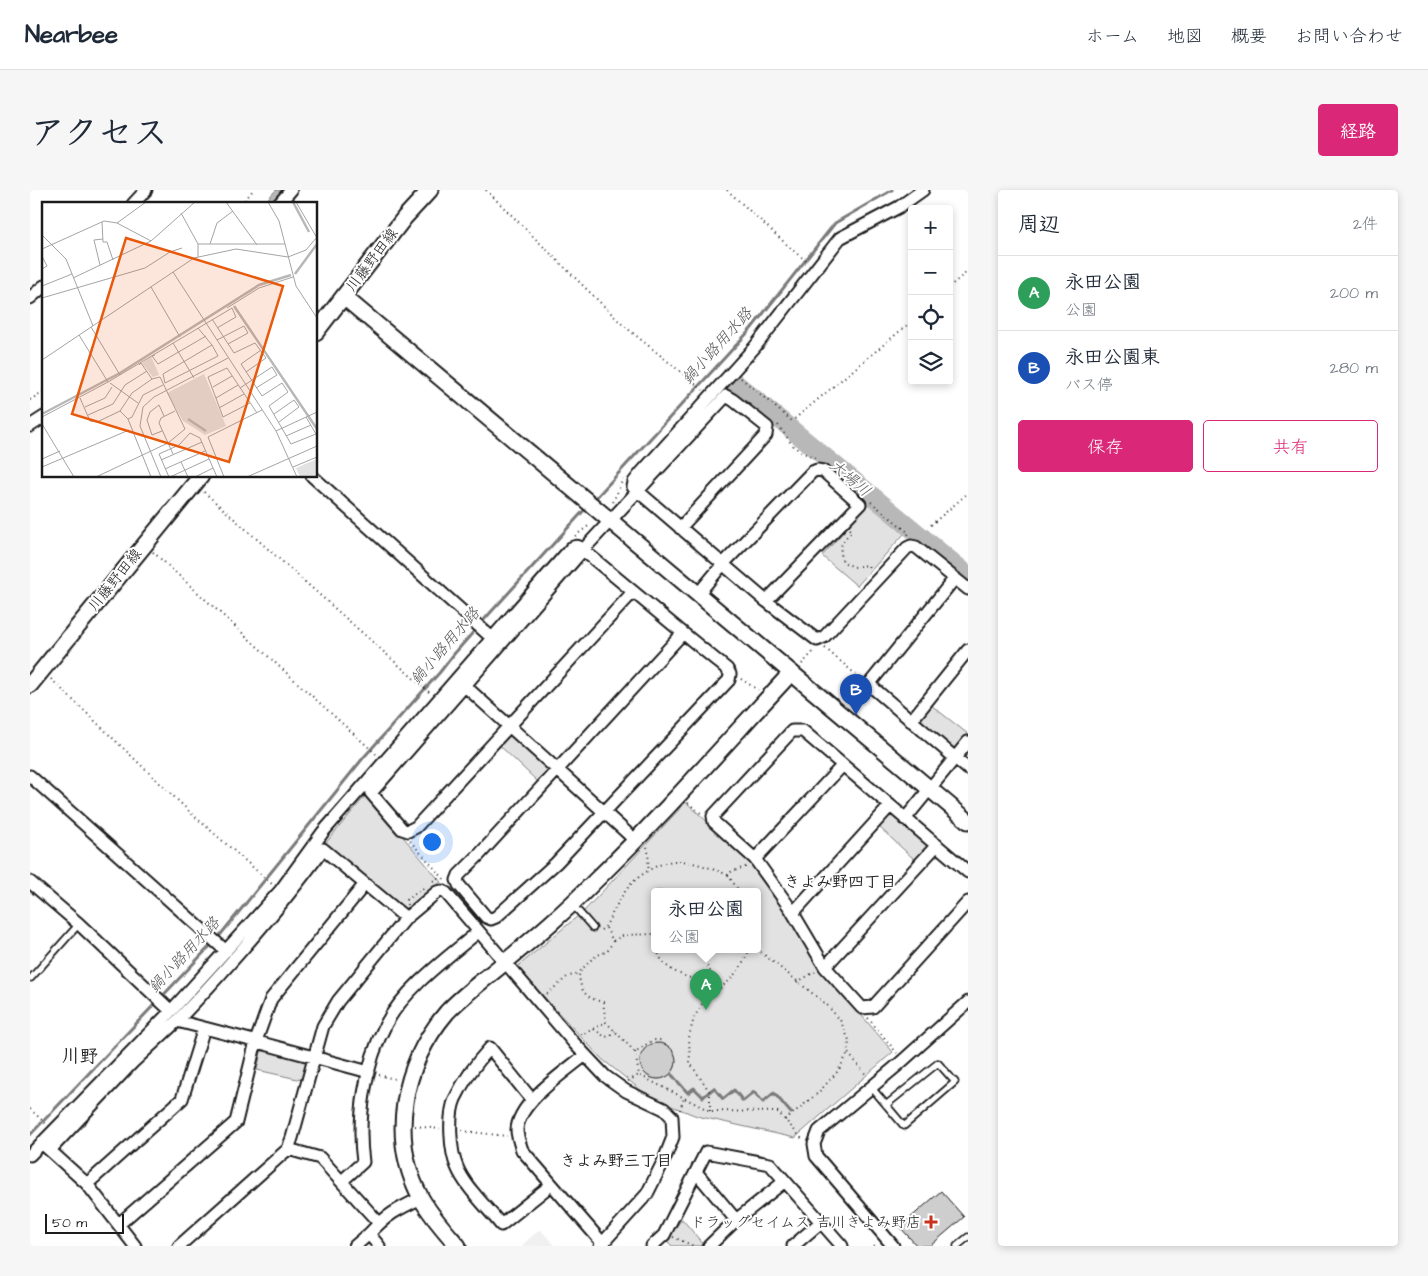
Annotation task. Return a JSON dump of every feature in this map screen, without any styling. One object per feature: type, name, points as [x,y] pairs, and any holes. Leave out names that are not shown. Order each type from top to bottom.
[{"type":"street","points":[[135,202],[146,190]]},
{"type":"street","points":[[281,202],[291,190]]},
{"type":"street","name":"川藤野田線","points":[[318,330],[405,217],[430,190]]},
{"type":"street","points":[[923,190],[899,207],[840,238],[754,348],[640,473],[632,487],[766,601],[820,642],[906,548],[911,546],[916,547],[968,589]]},
{"type":"street","points":[[30,298],[42,288]]},
{"type":"street","points":[[344,297],[609,521],[698,594],[796,669],[929,788],[968,820]]},
{"type":"street","points":[[633,592],[416,827],[408,831],[402,829],[371,793],[583,550],[726,396],[734,400],[767,427],[766,435],[680,528]]},
{"type":"street","points":[[30,426],[42,418]]},
{"type":"street","points":[[698,594],[723,564],[812,472],[817,470],[823,471],[860,504],[766,601]]},
{"type":"street","points":[[314,478],[492,638]]},
{"type":"street","name":"川藤野田線","points":[[30,685],[198,480]]},
{"type":"street","points":[[30,1154],[46,1147],[132,1063],[174,1016],[218,944],[280,891],[323,832],[571,548],[580,547],[727,669],[730,674],[729,680],[556,863],[496,917],[490,919],[486,917],[459,885],[457,880],[459,875],[683,633]]},
{"type":"street","points":[[954,578],[870,683],[872,688],[968,769]]},
{"type":"street","points":[[911,721],[968,650]]},
{"type":"street","points":[[458,1246],[421,1198],[411,1176],[404,1151],[402,1132],[407,1085],[423,1045],[448,1011],[640,843],[796,669]]},
{"type":"street","points":[[465,686],[640,843]]},
{"type":"street","points":[[968,872],[803,731],[792,732],[712,819],[755,859],[793,914],[825,967],[862,1008],[873,1007],[968,902]]},
{"type":"street","points":[[905,819],[968,742]]},
{"type":"street","points":[[755,859],[842,766]]},
{"type":"street","points":[[30,776],[218,944]]},
{"type":"street","points":[[793,914],[890,806]]},
{"type":"street","points":[[825,967],[937,845]]},
{"type":"street","points":[[46,1147],[53,1131],[231,964],[301,879],[323,849],[406,918]]},
{"type":"street","points":[[30,882],[79,924],[174,1016],[204,1028],[369,1072]]},
{"type":"street","points":[[119,1224],[236,1122],[256,1041],[271,998],[365,884]]},
{"type":"street","points":[[178,1246],[288,1149],[323,1026],[338,1001],[406,918],[437,892],[442,891],[446,893],[585,1056],[605,1076],[626,1091],[664,1109],[670,1114],[673,1121],[673,1137],[647,1194],[603,1245],[522,1150],[517,1131],[520,1117],[532,1100],[585,1056]]},
{"type":"street","points":[[342,1181],[363,1162],[361,1133],[364,1094],[373,1057],[386,1023],[408,994],[436,967],[478,932]]},
{"type":"street","points":[[893,1246],[816,1156],[814,1144],[819,1131],[968,1002]]},
{"type":"street","points":[[87,1184],[182,1099],[204,1028]]},
{"type":"street","points":[[532,1100],[490,1048],[475,1064],[454,1100],[451,1130],[452,1151],[457,1168],[466,1182],[502,1225],[551,1185]]},
{"type":"street","points":[[46,1147],[87,1184],[135,1246]]},
{"type":"street","points":[[288,1149],[320,1158],[379,1223]]},
{"type":"street","points":[[652,1246],[664,1233],[706,1152],[770,1164],[842,1246]]},
{"type":"street","points":[[696,1172],[736,1220]]},
{"type":"street","points":[[709,1246],[736,1220],[785,1181]]},
{"type":"street","points":[[355,1246],[390,1213],[421,1198]]},
{"type":"street","points":[[793,1246],[820,1222]]},
{"type":"street","points":[[369,1234],[379,1246]]},
{"type":"lane","points":[[572,904],[593,928]]},
{"type":"lane","points":[[32,978],[79,924]]},
{"type":"lane","points":[[872,1086],[886,1105],[904,1126],[955,1082],[938,1063],[886,1105]]},
{"type":"lane","points":[[957,1246],[968,1237]]},
{"type":"path","points":[[244,202],[253,190]]},
{"type":"path","points":[[486,190],[623,325],[710,396]]},
{"type":"path","points":[[728,190],[796,253],[809,262]]},
{"type":"path","points":[[953,284],[968,271]]},
{"type":"path","points":[[733,371],[792,421],[908,323]]},
{"type":"path","points":[[30,400],[42,392]]},
{"type":"path","points":[[198,480],[438,700]]},
{"type":"path","points":[[932,525],[968,493]]},
{"type":"path","points":[[145,543],[384,762]]},
{"type":"path","points":[[796,669],[820,642],[864,681],[870,683]]},
{"type":"path","points":[[41,672],[56,683],[192,814],[280,891]]},
{"type":"path","points":[[730,674],[737,676],[761,692]]},
{"type":"path","points":[[686,801],[707,818],[712,819]]},
{"type":"path","points":[[640,843],[648,848],[648,871]]},
{"type":"path","points":[[728,875],[731,872],[748,866],[755,859]]},
{"type":"path","points":[[593,928],[598,932],[605,927],[631,884],[657,866],[676,861],[716,869],[728,875],[737,888]]},
{"type":"path","points":[[605,927],[613,941]]},
{"type":"path","points":[[547,994],[567,977],[579,973],[594,957],[600,953],[607,952],[613,941],[624,935],[651,934]]},
{"type":"path","points":[[659,953],[663,960],[684,976],[720,988]]},
{"type":"path","points":[[699,953],[720,988]]},
{"type":"path","points":[[710,1112],[710,1092],[690,1063],[689,1036],[694,1018],[703,1002],[740,968],[748,953]]},
{"type":"path","points":[[761,953],[827,1005],[840,1020],[849,1040],[848,1053],[838,1071],[825,1086],[785,1120]]},
{"type":"path","points":[[797,982],[825,967]]},
{"type":"path","points":[[579,973],[580,986],[591,1000],[603,1002],[606,1022],[635,1052],[639,1074],[710,1112],[778,1112],[804,1141],[814,1144]]},
{"type":"path","points":[[867,1009],[868,1018],[898,1053]]},
{"type":"path","points":[[576,1028],[582,1035],[606,1022]]},
{"type":"path","points":[[593,1028],[605,1037],[614,1031]]},
{"type":"path","points":[[635,1052],[654,1040],[662,1040]]},
{"type":"path","points":[[848,1053],[872,1086]]},
{"type":"path","points":[[369,1072],[400,1080]]},
{"type":"path","points":[[679,1113],[684,1098]]},
{"type":"path","points":[[30,1110],[53,1131]]},
{"type":"path","points":[[413,1126],[518,1137]]},
{"type":"path","points":[[664,1233],[694,1246]]},
{"type":"path","points":[[874,1246],[878,1243]]},
{"type":"shaded area","points":[[276,190],[286,190],[274,202],[265,202]]},
{"type":"shaded area","points":[[869,503],[904,534],[857,586],[822,556]]},
{"type":"shaded area","points":[[931,705],[968,734],[957,748],[951,748],[922,721],[923,713]]},
{"type":"shaded area","points":[[511,734],[549,769],[538,782],[498,744],[507,735]]},
{"type":"shaded area","points":[[367,794],[441,882],[408,908],[404,909],[324,845]]},
{"type":"shaded area","points":[[686,802],[754,865],[821,968],[893,1052],[795,1138],[697,1116],[651,1098],[603,1060],[516,968],[585,910]]},
{"type":"shaded area","points":[[892,814],[927,843],[927,848],[915,860],[878,826]]},
{"type":"shaded area","points":[[267,1049],[303,1058],[306,1063],[302,1080],[257,1070],[261,1052]]},
{"type":"shaded area","points":[[682,1219],[703,1246],[672,1246],[666,1240]]},
{"type":"shaded area","points":[[540,1229],[555,1246],[521,1246]]},
{"type":"building","points":[[658,1043],[671,1048],[676,1061],[671,1074],[658,1079],[645,1074],[640,1061],[645,1048]]},
{"type":"building","points":[[941,1191],[964,1217],[930,1246],[917,1246],[900,1227]]},
{"type":"waterway","name":"鍋小路用水路","points":[[593,501],[751,329],[835,223],[892,190]]},
{"type":"waterway","name":"大場川","points":[[733,381],[968,575]]},
{"type":"waterway","name":"鍋小路用水路","points":[[217,939],[364,757],[491,612],[587,507]]},
{"type":"waterway","name":"鍋小路用水路","points":[[30,1135],[213,943]]},
{"type":"waterway","points":[[672,1075],[688,1093],[694,1088],[703,1097],[714,1088],[723,1099],[734,1090],[743,1101],[754,1092],[763,1102],[774,1093],[791,1113]]},
{"type":"place","name":"永田公園東","points":[[856,715]]},
{"type":"place","name":"永田公園","points":[[706,1010]]},
{"type":"place","name":"ドラッグセイムス 吉川きよみ野店","points":[[931,1222]]},
{"type":"district","name":"きよみ野四丁目","points":[[840,882]]},
{"type":"district","name":"川野","points":[[80,1056]]},
{"type":"district","name":"きよみ野三丁目","points":[[616,1161]]}]
